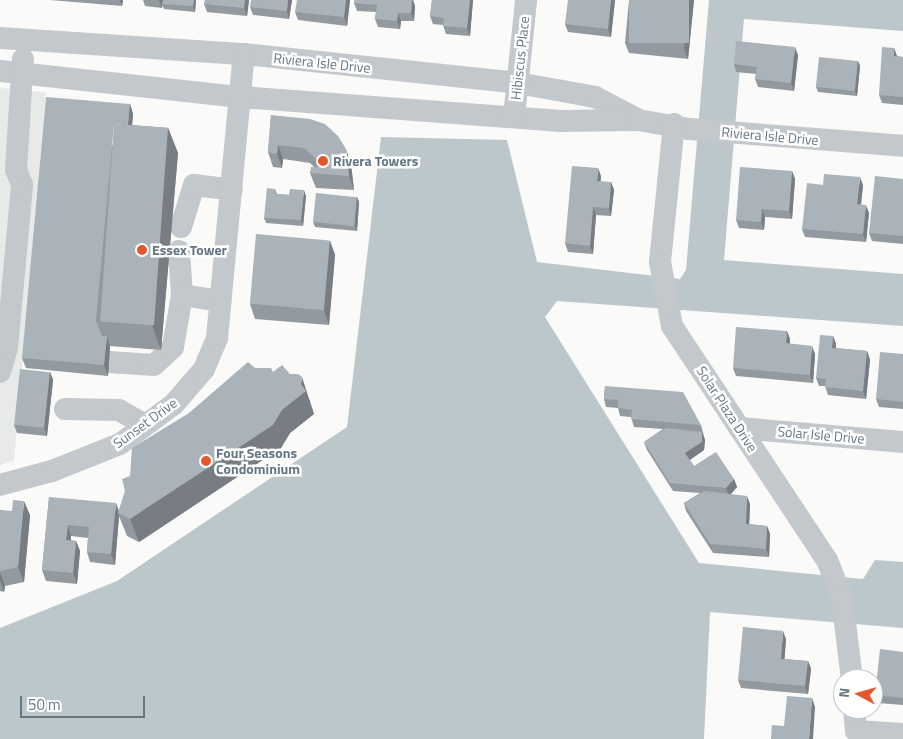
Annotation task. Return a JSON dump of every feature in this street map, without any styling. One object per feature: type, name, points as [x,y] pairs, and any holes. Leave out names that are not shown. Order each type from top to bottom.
[{"type":"street","name":"Hibiscus Place","points":[[514,117],[526,0]]},
{"type":"street","name":"Riviera Isle Drive","points":[[0,38],[244,54],[518,83],[595,97],[638,120]]},
{"type":"street","points":[[0,372],[7,348],[22,185],[16,169],[11,72],[24,40]]},
{"type":"street","name":"Sunset Drive","points":[[0,485],[52,471],[120,444],[174,404],[204,369],[217,338],[244,54]]},
{"type":"street","name":"Riviera Isle Drive","points":[[11,72],[241,97],[560,121],[638,120],[681,127],[748,134],[903,146]]},
{"type":"street","name":"Solar Plaza Drive","points":[[681,127],[660,262],[672,326],[827,560],[842,598],[849,637],[851,669]]},
{"type":"street","points":[[181,227],[194,185],[232,190]]},
{"type":"street","points":[[109,362],[154,365],[173,347],[182,295],[180,251]]},
{"type":"street","points":[[182,295],[221,301]]},
{"type":"street","points":[[65,409],[119,410],[145,425]]},
{"type":"street","name":"Solar Isle Drive","points":[[740,428],[903,442]]},
{"type":"street","points":[[855,720],[903,734]]},
{"type":"shaded area","points":[[709,0],[903,0],[903,31],[744,19],[724,260],[903,274],[903,326],[557,301],[545,317],[699,563],[863,579],[875,560],[903,562],[903,628],[710,612],[704,739],[0,739],[0,628],[117,581],[347,427],[381,137],[507,140],[537,262],[680,279],[686,270]]},
{"type":"shaded area","points":[[0,88],[46,92],[14,461],[0,465]]},
{"type":"building","points":[[163,0],[194,0],[193,6],[162,4]]},
{"type":"building","points":[[205,0],[245,0],[244,8],[204,4]]},
{"type":"building","points":[[251,0],[288,0],[287,11],[250,7]]},
{"type":"building","points":[[297,0],[346,0],[344,17],[295,12]]},
{"type":"building","points":[[354,0],[412,0],[411,13],[398,13],[397,21],[375,19],[377,5],[354,3]]},
{"type":"building","points":[[432,0],[470,0],[467,28],[443,26],[444,18],[430,16]]},
{"type":"building","points":[[568,0],[611,0],[608,29],[565,24]]},
{"type":"building","points":[[629,0],[689,0],[689,43],[629,43]]},
{"type":"building","points":[[736,41],[795,47],[791,83],[755,79],[757,67],[734,64]]},
{"type":"building","points":[[882,47],[894,48],[894,56],[903,57],[903,97],[879,95]]},
{"type":"building","points":[[819,57],[858,61],[855,91],[816,87]]},
{"type":"building","points":[[46,97],[130,104],[128,125],[114,124],[96,321],[102,336],[107,336],[104,365],[22,358]]},
{"type":"building","name":"Rivera Towers","points":[[271,115],[310,119],[325,124],[338,136],[346,149],[349,176],[310,173],[311,167],[319,167],[316,159],[304,148],[278,145],[277,154],[268,152]]},
{"type":"building","name":"Essex Tower","points":[[114,124],[168,128],[154,325],[100,322]]},
{"type":"building","points":[[572,166],[598,168],[597,181],[611,182],[609,208],[593,207],[590,246],[565,243]]},
{"type":"building","points":[[740,167],[792,171],[789,211],[762,209],[761,222],[736,220]]},
{"type":"building","points":[[824,174],[860,177],[857,204],[866,205],[863,234],[802,229],[807,183],[823,185]]},
{"type":"building","points":[[875,176],[903,179],[903,236],[869,233]]},
{"type":"building","points":[[267,188],[275,189],[275,194],[289,195],[290,189],[304,190],[301,220],[264,218]]},
{"type":"building","points":[[316,193],[357,197],[354,226],[313,222]]},
{"type":"building","points":[[256,234],[330,240],[324,310],[250,304]]},
{"type":"building","points":[[736,327],[787,331],[786,343],[812,346],[810,375],[733,368]]},
{"type":"building","points":[[820,335],[833,336],[832,348],[867,351],[863,391],[825,387],[826,379],[816,378]]},
{"type":"building","points":[[880,352],[903,354],[903,402],[876,399]]},
{"type":"building","points":[[248,362],[255,368],[271,368],[273,372],[282,365],[290,374],[298,374],[302,377],[301,384],[306,391],[282,410],[273,425],[130,519],[118,513],[125,491],[122,479],[130,476],[132,448],[189,413]]},
{"type":"building","points":[[20,369],[50,372],[44,428],[14,425]]},
{"type":"building","points":[[605,386],[683,392],[701,425],[631,419],[632,410],[618,408],[618,400],[604,399]]},
{"type":"building","points":[[666,428],[702,432],[702,442],[685,453],[694,466],[716,452],[734,479],[726,488],[670,483],[644,442]]},
{"type":"building","points":[[705,491],[747,496],[746,524],[767,526],[766,549],[710,544],[684,503]]},
{"type":"building","points":[[49,497],[116,503],[111,554],[87,552],[89,527],[68,525],[66,540],[76,541],[73,573],[42,570]]},
{"type":"building","points":[[13,500],[24,501],[18,567],[0,571],[0,510],[12,511]]},
{"type":"building","points":[[743,627],[783,631],[781,659],[808,661],[805,686],[738,680]]},
{"type":"building","points":[[880,649],[903,652],[903,698],[883,696],[883,669],[878,669]]},
{"type":"building","points":[[787,696],[812,698],[809,739],[771,739],[772,725],[784,726]]},
{"type":"place","name":"Rivera Towers","points":[[323,161]]},
{"type":"place","name":"Essex Tower","points":[[142,250]]},
{"type":"place","name":"Four Seasons Condominium","points":[[206,461]]}]
